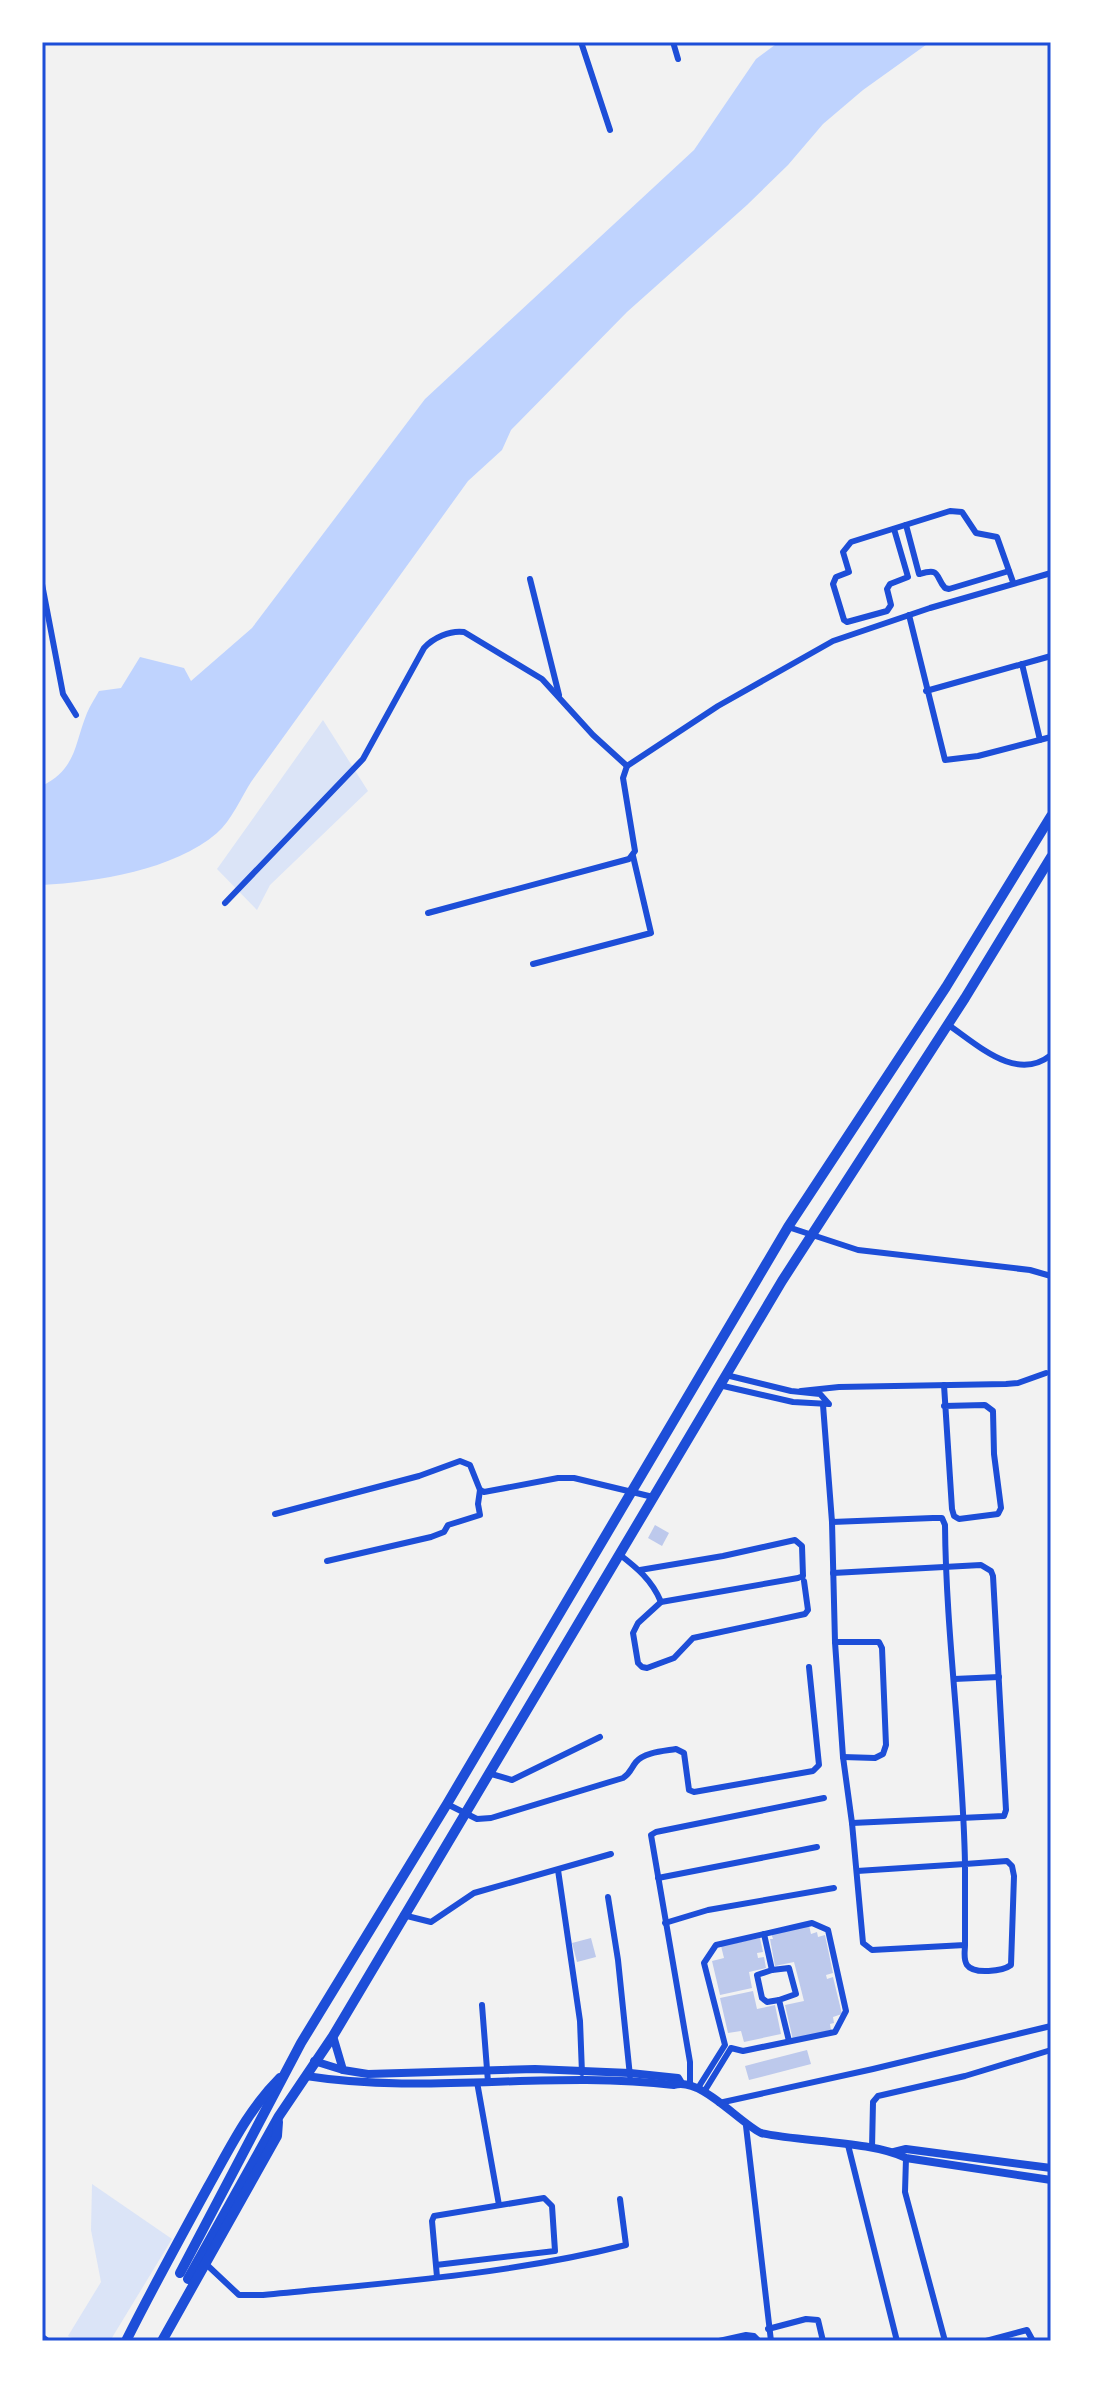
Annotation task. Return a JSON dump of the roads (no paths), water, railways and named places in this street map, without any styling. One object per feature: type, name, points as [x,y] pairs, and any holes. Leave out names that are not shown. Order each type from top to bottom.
[{"type":"main road","points":[[1051,816],[946,987],[788,1227],[447,1804],[301,2043],[184,2276],[279,2116],[333,2036],[719,1385],[1051,857]]},
{"type":"main road","points":[[946,987],[965,998]]},
{"type":"main road","points":[[859,1120],[879,1131]]},
{"type":"main road","points":[[126,2341],[168,2257],[246,2119],[261,2097],[287,2072]]},
{"type":"main road","points":[[162,2341],[277,2136],[279,2116]]},
{"type":"street","points":[[581,42],[610,130]]},
{"type":"street","points":[[673,42],[678,59]]},
{"type":"street","points":[[1009,571],[949,589],[945,588],[935,572],[908,577],[890,584],[887,589],[891,605],[887,611],[847,622],[833,584],[836,577],[850,570],[843,552],[851,542],[950,511],[962,512],[976,533],[997,537],[1013,582]]},
{"type":"street","points":[[906,525],[920,574]]},
{"type":"street","points":[[894,529],[908,577]]},
{"type":"street","points":[[533,964],[651,933],[633,856],[623,778],[627,766],[718,706],[833,641],[1013,582],[1051,573]]},
{"type":"street","points":[[530,579],[560,698]]},
{"type":"street","points":[[42,584],[63,694],[76,715]]},
{"type":"street","points":[[909,615],[945,760],[978,756],[1051,737]]},
{"type":"street","points":[[225,903],[363,759],[428,643],[450,632],[464,632],[542,679],[593,735],[627,766]]},
{"type":"street","points":[[926,691],[1051,656]]},
{"type":"street","points":[[1022,664],[1040,740]]},
{"type":"street","points":[[428,913],[633,856]]},
{"type":"street","points":[[947,1024],[1010,1065],[1038,1063],[1051,1055]]},
{"type":"street","points":[[788,1227],[858,1250],[1030,1270],[1051,1276]]},
{"type":"street","points":[[801,1391],[839,1387],[1018,1383],[1046,1373]]},
{"type":"street","points":[[719,1385],[799,1403],[829,1404],[820,1394],[726,1375]]},
{"type":"street","points":[[944,1385],[944,1406],[954,1516],[959,1519],[998,1514],[1001,1508],[994,1454],[993,1411],[985,1405],[944,1406]]},
{"type":"street","points":[[799,1403],[801,1391]]},
{"type":"street","points":[[823,1405],[843,1757],[863,1943],[872,1950],[965,1945]]},
{"type":"street","points":[[275,1514],[419,1476],[460,1461],[470,1465],[480,1490],[480,1515],[448,1525],[444,1532],[431,1537],[327,1561]]},
{"type":"street","points":[[480,1490],[489,1493],[558,1478],[574,1478],[653,1497]]},
{"type":"street","points":[[832,1522],[942,1518],[945,1525],[964,1819],[965,1864],[965,1959],[967,1967],[973,1970],[1004,1970],[1011,1965],[1012,1866],[1007,1861],[965,1864],[857,1871]]},
{"type":"street","points":[[640,1570],[795,1540],[802,1546],[803,1576],[661,1602],[638,1623],[633,1633],[638,1663],[647,1668],[674,1658],[693,1638],[805,1614],[808,1610],[804,1581]]},
{"type":"street","points":[[619,1554],[655,1587],[661,1602]]},
{"type":"street","points":[[833,1573],[981,1565],[991,1571],[1004,1816],[852,1823]]},
{"type":"street","points":[[835,1642],[879,1642],[882,1648],[886,1745],[883,1754],[875,1758],[843,1757]]},
{"type":"street","points":[[447,1804],[477,1819],[491,1818],[623,1778],[631,1773],[635,1762],[642,1757],[676,1749],[684,1753],[689,1790],[694,1792],[813,1771],[819,1765],[809,1667]]},
{"type":"street","points":[[954,1679],[999,1677]]},
{"type":"street","points":[[488,1773],[512,1780],[600,1737]]},
{"type":"street","points":[[693,2087],[651,1840],[653,1833],[824,1798]]},
{"type":"street","points":[[658,1878],[817,1847]]},
{"type":"street","points":[[403,1915],[431,1922],[474,1893],[611,1854]]},
{"type":"street","points":[[558,1870],[580,2021],[582,2075]]},
{"type":"street","points":[[665,1923],[708,1910],[834,1888]]},
{"type":"street","points":[[608,1897],[630,2077]]},
{"type":"street","points":[[812,1923],[828,1930],[846,2011],[835,2032],[743,2051],[731,2048],[693,2087],[725,2045],[704,1963],[716,1945],[812,1923]]},
{"type":"street","points":[[764,1934],[772,1970]]},
{"type":"street","points":[[785,1967],[791,1971],[796,1994],[767,2002],[762,1998],[757,1975],[772,1970],[785,1967]]},
{"type":"street","points":[[779,2000],[789,2041]]},
{"type":"street","points":[[482,2005],[488,2082]]},
{"type":"street","points":[[719,2103],[1051,2026]]},
{"type":"street","points":[[333,2036],[343,2070]]},
{"type":"street","points":[[872,2148],[875,2097],[965,2076],[983,2068],[1051,2050]]},
{"type":"street","points":[[314,2061],[368,2074],[486,2071],[630,2077],[693,2087],[719,2103],[746,2126],[761,2133],[872,2148],[906,2158],[1051,2180]]},
{"type":"street","points":[[306,2076],[348,2082],[488,2082],[582,2075]]},
{"type":"street","points":[[477,2082],[499,2205]]},
{"type":"street","points":[[746,2126],[771,2341]]},
{"type":"street","points":[[848,2145],[897,2341]]},
{"type":"street","points":[[894,2152],[906,2149],[1051,2168]]},
{"type":"street","points":[[906,2158],[905,2192],[945,2341]]},
{"type":"street","points":[[436,2265],[555,2251],[552,2206],[544,2198],[434,2216],[432,2221],[437,2277]]},
{"type":"street","points":[[206,2264],[239,2295],[277,2294],[437,2277],[575,2258],[626,2245],[620,2199]]},
{"type":"street","points":[[768,2329],[806,2319],[818,2320],[823,2341]]},
{"type":"street","points":[[986,2341],[1027,2330],[1033,2341]]},
{"type":"street","points":[[719,2341],[746,2335],[754,2336],[759,2341]]},
{"type":"water","points":[[779,42],[930,42],[863,90],[823,124],[788,165],[627,312],[511,430],[502,450],[468,481],[217,833],[179,856],[134,872],[42,885],[42,786],[62,772],[73,755],[87,713],[99,691],[121,688],[140,657],[184,668],[191,681],[252,628],[425,399],[694,150],[756,59]]}]
